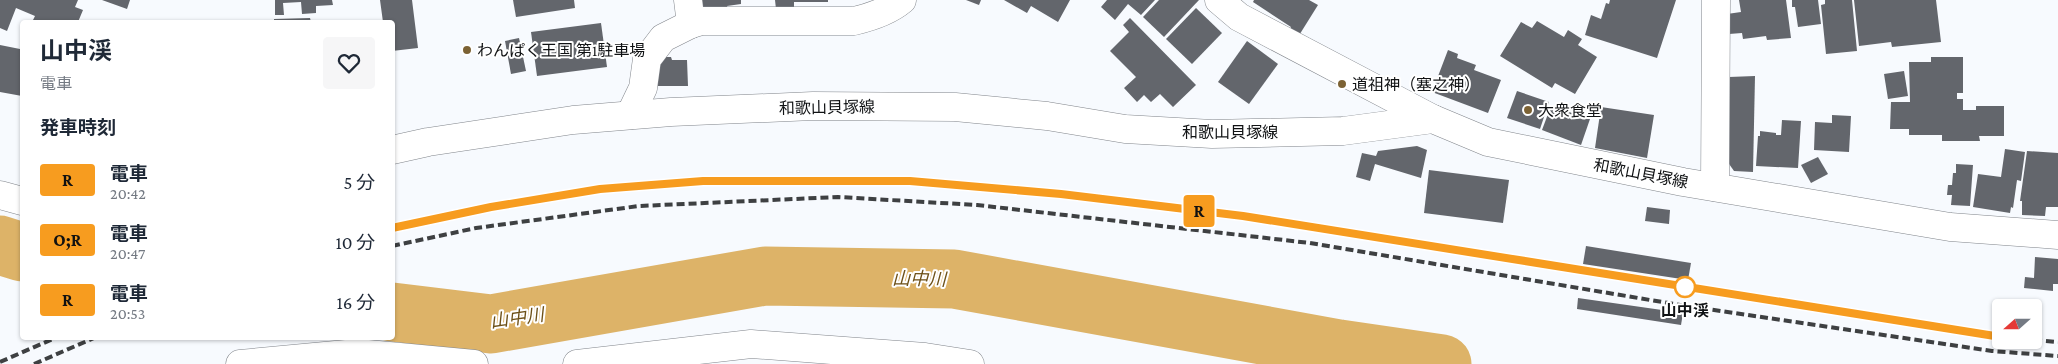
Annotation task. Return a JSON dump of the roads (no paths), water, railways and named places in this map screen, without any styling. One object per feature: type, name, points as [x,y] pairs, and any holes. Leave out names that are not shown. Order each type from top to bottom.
[{"type":"main road","points":[[630,115],[643,88],[647,60],[663,38],[689,12],[701,21],[854,21],[869,18],[896,5],[902,0]]},
{"type":"main road","points":[[1219,0],[1239,17],[1433,118]]},
{"type":"main road","points":[[1715,187],[1716,0]]},
{"type":"main road","name":"和歌山貝塚線","points":[[395,149],[428,142],[573,120],[630,115],[813,106],[955,108],[1048,116],[1125,130],[1212,134],[1344,131],[1433,118],[1488,142],[1618,170],[1819,207],[1950,228],[2058,235]]},
{"type":"main road","points":[[0,196],[20,201]]},
{"type":"main road","points":[[577,364],[750,344],[925,357],[970,364]]},
{"type":"main road","points":[[240,364],[357,353],[474,364]]},
{"type":"waterway","name":"山中川","points":[[0,245],[20,251]]},
{"type":"waterway","name":"山中川","points":[[395,312],[491,324],[765,276],[954,279],[1339,349],[1442,364]]},
{"type":"railway","points":[[395,227],[491,207],[600,189],[703,181],[910,181],[1061,194],[1243,216],[1992,336]]},
{"type":"railway","points":[[395,245],[476,228],[639,206],[838,197],[977,205],[1310,243],[1680,305],[1992,351],[2058,356]]},
{"type":"railway","points":[[0,362],[50,340]]},
{"type":"railway","points":[[34,364],[89,340]]},
{"type":"railway","points":[[2042,341],[2058,342]]},
{"type":"train","name":"R","points":[[395,227],[491,207],[600,189],[703,181],[910,181],[1061,194],[1243,216],[1992,336]]},
{"type":"place","name":"わんぱく王国 第1駐車場","points":[[467,50]]},
{"type":"place","name":"道祖神（塞之神）","points":[[1342,84]]},
{"type":"place","name":"大衆食堂","points":[[1528,110]]},
{"type":"place","name":"山中渓","points":[[1685,287]]}]
